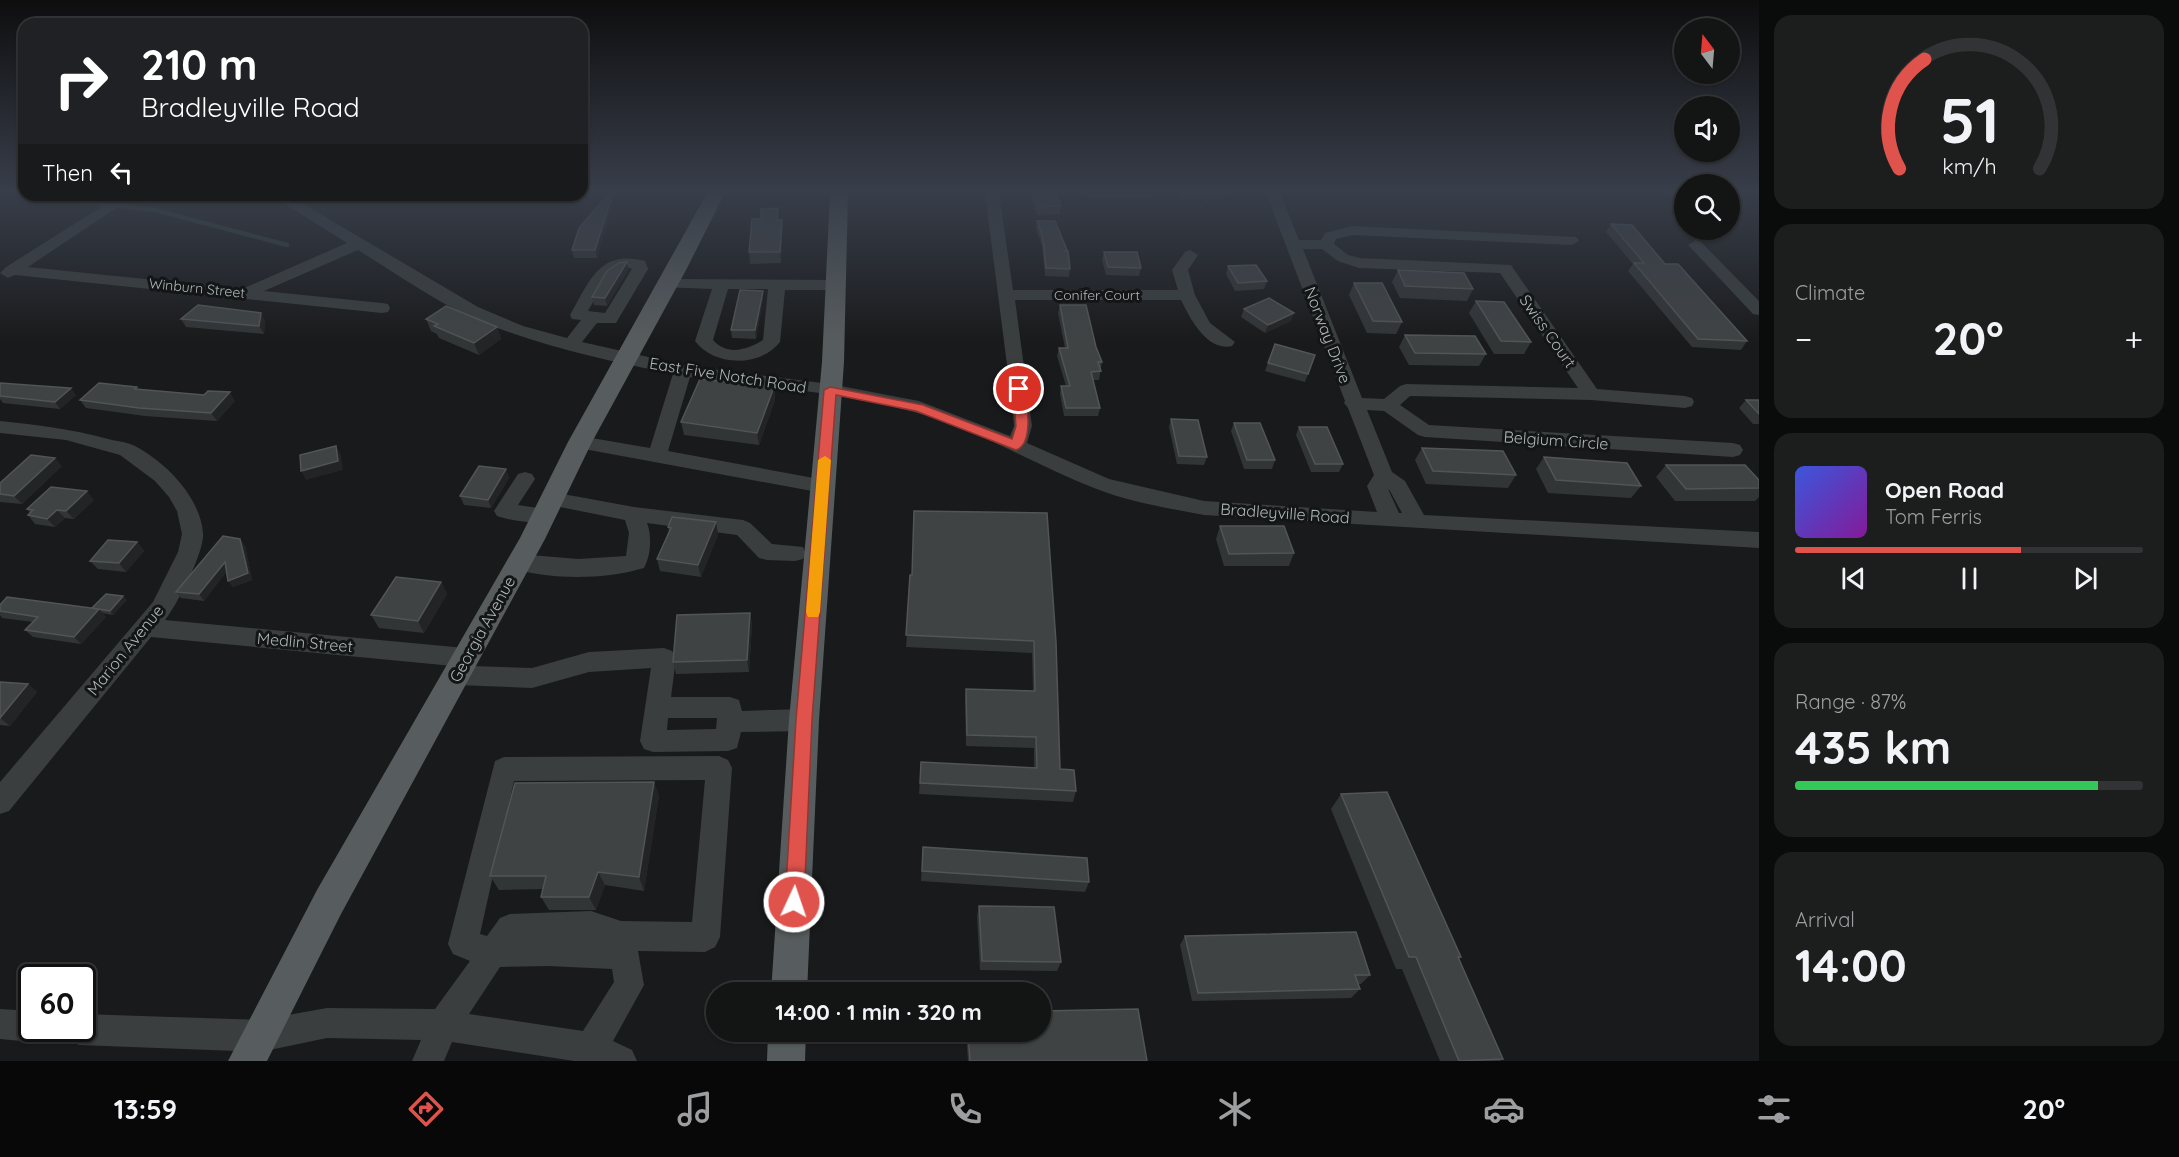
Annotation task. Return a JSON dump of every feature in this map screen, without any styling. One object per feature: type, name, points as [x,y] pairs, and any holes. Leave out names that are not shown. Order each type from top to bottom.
[{"type":"main road","name":"Georgia Avenue","points":[[253,1048],[329,902],[519,562],[580,442],[690,243]]},
{"type":"main road","points":[[790,982],[804,720],[830,390],[837,243]]},
{"type":"main road","points":[[786,1061],[787,1042]]},
{"type":"street","points":[[6,274],[54,243]]},
{"type":"street","points":[[999,243],[1023,426],[1016,446]]},
{"type":"street","points":[[246,293],[358,244]]},
{"type":"street","name":"East Five Notch Road","points":[[358,244],[472,311],[517,330],[626,359],[683,370],[830,390]]},
{"type":"street","points":[[1293,244],[1326,245]]},
{"type":"street","name":"Norway Drive","points":[[1293,244],[1353,403],[1384,476],[1398,486],[1417,522]]},
{"type":"street","name":"Swiss Court","points":[[1326,245],[1343,258],[1359,263],[1504,268],[1591,394]]},
{"type":"street","points":[[1696,245],[1759,310]]},
{"type":"street","points":[[1190,255],[1180,270],[1187,295],[1203,326],[1226,342]]},
{"type":"street","name":"Winburn Street","points":[[6,274],[246,293],[382,308]]},
{"type":"street","points":[[668,284],[836,285]]},
{"type":"street","points":[[722,284],[704,341],[711,351],[726,356],[761,349],[771,342],[777,285]]},
{"type":"street","name":"Conifer Court","points":[[1007,295],[1187,295]]},
{"type":"street","points":[[571,344],[593,317]]},
{"type":"street","points":[[657,456],[681,395],[683,370]]},
{"type":"street","points":[[681,395],[721,375]]},
{"type":"street","name":"Bradleyville Road","points":[[830,390],[919,407],[1102,484],[1157,499],[1204,508],[1759,540]]},
{"type":"street","points":[[1353,403],[1388,405],[1406,390],[1591,394],[1685,402]]},
{"type":"street","name":"Belgium Circle","points":[[1388,405],[1425,431],[1733,450]]},
{"type":"street","name":"Marion Avenue","points":[[0,427],[66,434],[127,450],[162,476],[176,492],[187,511],[193,534],[189,552],[161,608],[0,802]]},
{"type":"street","points":[[580,442],[823,486]]},
{"type":"street","name":"Norway Drive","points":[[1384,476],[1377,486],[1391,520]]},
{"type":"street","points":[[525,479],[504,511],[548,507],[709,522],[743,528],[767,552],[795,553]]},
{"type":"street","points":[[519,562],[565,569],[616,567],[636,562],[640,533],[634,514]]},
{"type":"street","name":"Medlin Street","points":[[145,627],[461,666],[532,678],[589,662],[664,658],[658,708]]},
{"type":"street","points":[[730,707],[729,722],[728,740],[653,741],[658,708],[730,707]]},
{"type":"street","points":[[729,722],[804,720]]},
{"type":"street","points":[[428,1061],[443,1025],[493,953],[510,928],[591,925],[622,945],[705,937],[719,768],[504,769],[463,944],[493,953]]},
{"type":"street","points":[[96,1031],[253,1048],[327,1023],[443,1025],[606,1056],[629,986],[622,945]]},
{"type":"street","points":[[0,1024],[18,1026]]},
{"type":"building","points":[[574,243],[597,243],[595,250],[572,250]]},
{"type":"building","points":[[750,243],[781,243],[780,252],[749,252]]},
{"type":"building","points":[[1043,243],[1064,243],[1067,250],[1064,251],[1068,251],[1070,269],[1046,268]]},
{"type":"building","points":[[1627,243],[1647,243],[1665,264],[1678,264],[1747,341],[1698,339],[1634,263],[1644,263]]},
{"type":"building","points":[[1104,252],[1137,252],[1141,268],[1108,267]]},
{"type":"building","points":[[627,262],[605,298],[592,297],[607,271],[619,263]]},
{"type":"building","points":[[1256,265],[1267,281],[1238,283],[1228,266]]},
{"type":"building","points":[[1398,270],[1464,273],[1473,289],[1405,286]]},
{"type":"building","points":[[1354,283],[1382,283],[1402,322],[1373,321]]},
{"type":"building","points":[[740,290],[763,291],[755,330],[731,330]]},
{"type":"building","points":[[1269,298],[1294,313],[1268,325],[1244,309]]},
{"type":"building","points":[[1476,301],[1504,302],[1531,342],[1501,341]]},
{"type":"building","points":[[198,305],[261,313],[259,326],[181,319]]},
{"type":"building","points":[[1060,305],[1086,305],[1102,362],[1098,362],[1101,371],[1091,372],[1100,408],[1066,408],[1061,386],[1070,386],[1059,348],[1068,348]]},
{"type":"building","points":[[446,306],[497,327],[474,343],[434,326],[438,324],[426,319]]},
{"type":"building","points":[[1405,335],[1475,336],[1486,354],[1415,353]]},
{"type":"building","points":[[1275,344],[1315,355],[1308,374],[1268,363]]},
{"type":"building","points":[[700,379],[774,387],[757,433],[681,422]]},
{"type":"building","points":[[0,383],[71,388],[55,402],[0,396]]},
{"type":"building","points":[[99,383],[137,387],[135,389],[204,395],[208,391],[230,392],[211,413],[139,408],[80,400]]},
{"type":"building","points":[[1746,400],[1759,400],[1759,414]]},
{"type":"building","points":[[1171,419],[1198,420],[1207,457],[1179,456]]},
{"type":"building","points":[[1234,423],[1260,423],[1275,460],[1247,460]]},
{"type":"building","points":[[1299,427],[1327,427],[1343,464],[1315,464]]},
{"type":"building","points":[[336,446],[338,461],[301,471],[300,455]]},
{"type":"building","points":[[1422,448],[1503,451],[1516,475],[1433,471]]},
{"type":"building","points":[[31,455],[55,458],[14,496],[0,494],[0,483]]},
{"type":"building","points":[[1544,457],[1627,463],[1641,486],[1556,480]]},
{"type":"building","points":[[1666,465],[1745,465],[1759,480],[1759,488],[1686,489]]},
{"type":"building","points":[[479,466],[506,469],[488,500],[460,496]]},
{"type":"building","points":[[51,487],[87,491],[66,511],[57,510],[47,519],[28,515],[33,510],[27,509]]},
{"type":"building","points":[[914,511],[1047,513],[1056,642],[1060,769],[1074,770],[1076,791],[920,783],[921,762],[1037,768],[1036,737],[967,735],[966,689],[1035,691],[1034,641],[906,635],[910,575],[912,575]]},
{"type":"building","points":[[672,517],[716,522],[698,565],[657,559],[671,528],[668,527]]},
{"type":"building","points":[[1220,526],[1284,526],[1294,553],[1229,554]]},
{"type":"building","points":[[223,536],[240,539],[248,573],[228,581],[225,562],[199,594],[176,592]]},
{"type":"building","points":[[108,540],[137,542],[119,563],[90,561]]},
{"type":"building","points":[[396,577],[441,582],[418,621],[371,615]]},
{"type":"building","points":[[106,594],[123,596],[110,611],[92,608]]},
{"type":"building","points":[[7,597],[99,609],[74,637],[25,630],[38,617],[0,611],[0,605]]},
{"type":"building","points":[[750,613],[747,660],[673,662],[677,615]]},
{"type":"building","points":[[0,682],[28,684],[0,718]]},
{"type":"building","points":[[654,782],[639,877],[598,872],[589,897],[541,897],[546,876],[490,876],[515,783]]},
{"type":"building","points":[[1387,792],[1461,957],[1458,957],[1503,1059],[1459,1061],[1416,957],[1409,957],[1341,794]]},
{"type":"building","points":[[923,847],[1087,858],[1089,882],[922,871]]},
{"type":"building","points":[[979,906],[1054,907],[1061,962],[982,961]]},
{"type":"building","points":[[1356,932],[1370,975],[1355,975],[1360,989],[1198,993],[1185,936]]},
{"type":"building","points":[[1138,1009],[1147,1061],[970,1061],[969,1042],[1051,1042],[1051,1011]]},
{"type":"waterway","points":[[278,243],[287,245]]},
{"type":"slow traffic","points":[[813,612],[825,460]]},
{"type":"route","points":[[794,902],[804,720],[830,390],[919,407],[1016,446],[1023,426],[1019,389]]}]
